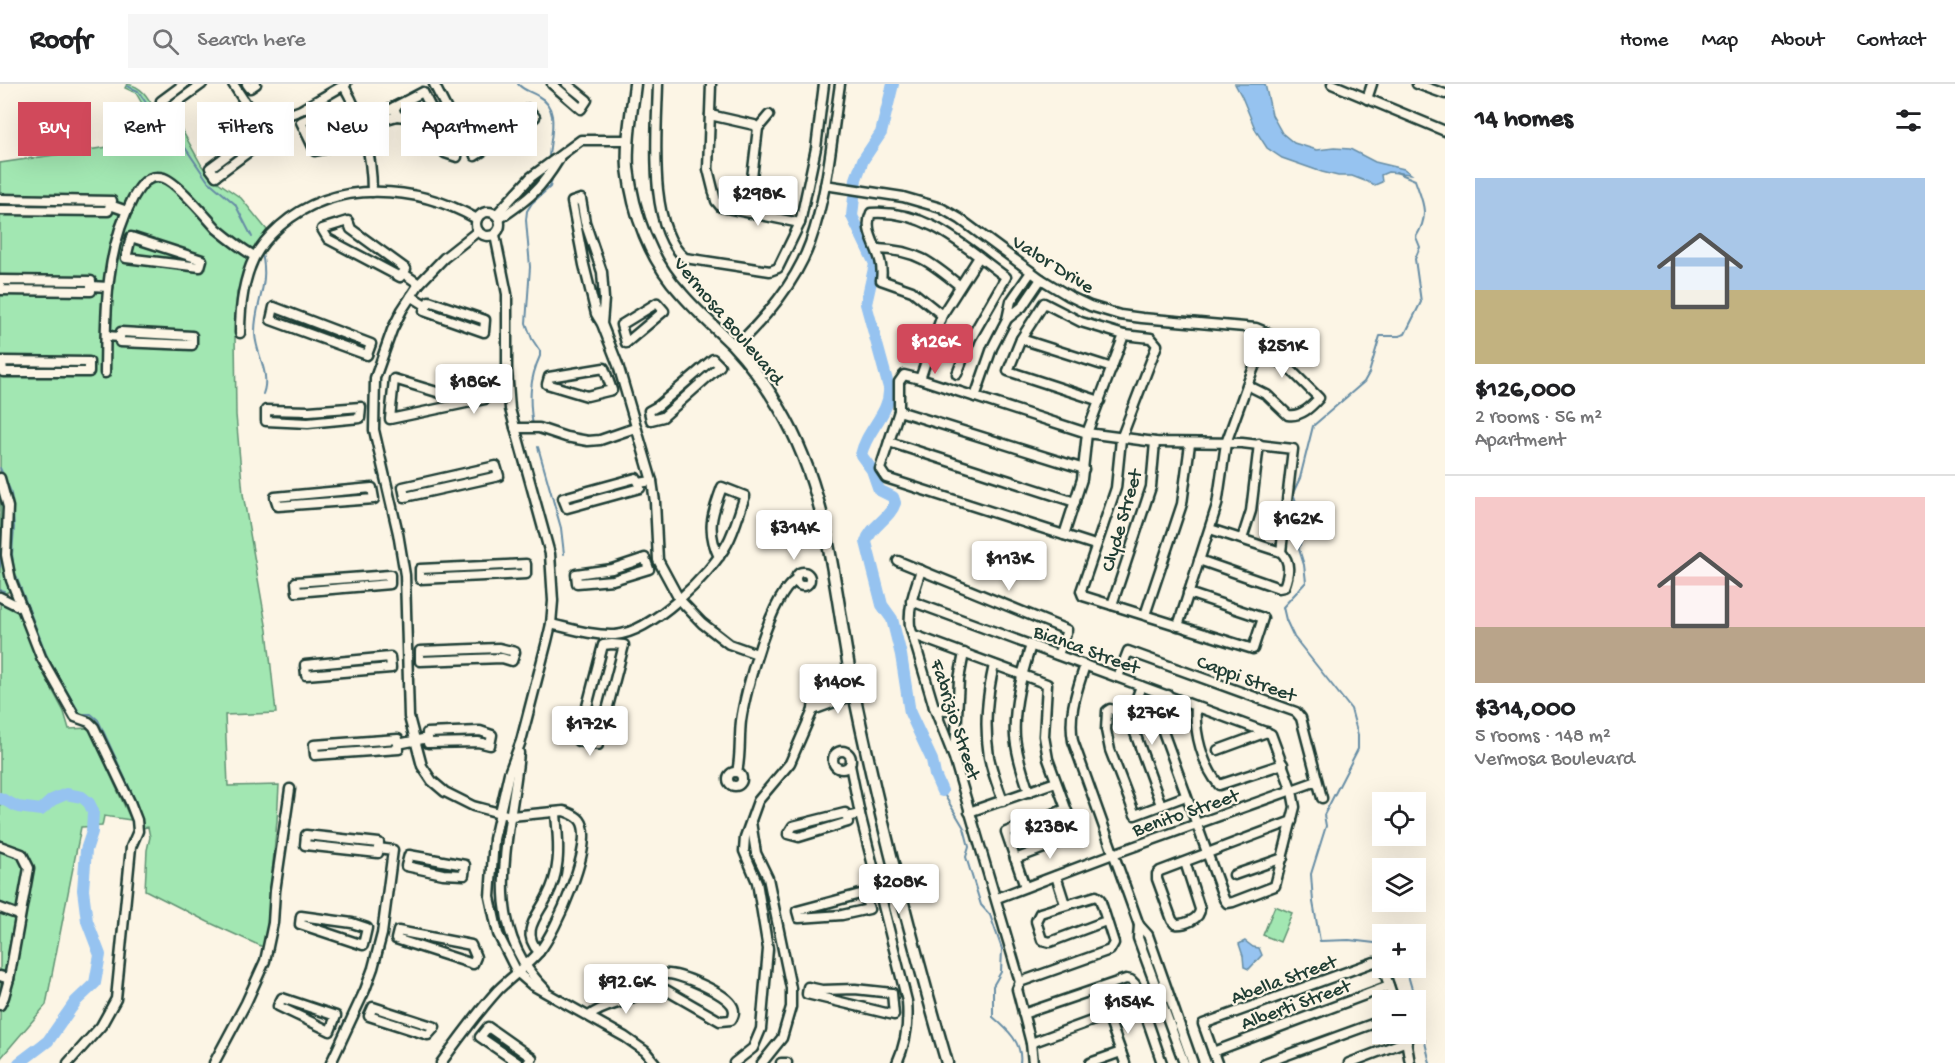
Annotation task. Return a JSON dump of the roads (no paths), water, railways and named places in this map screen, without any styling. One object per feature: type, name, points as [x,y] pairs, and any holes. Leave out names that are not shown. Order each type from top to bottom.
[{"type":"main road","name":"Vermosa Boulevard","points":[[635,84],[628,168],[637,212],[648,242],[663,270],[680,293],[735,347],[780,409],[800,448],[811,477],[826,531],[851,679],[899,895],[947,1063]]},
{"type":"street","points":[[184,84],[160,100],[165,111],[202,84]]},
{"type":"street","points":[[245,102],[235,87],[247,84],[250,88],[256,84]]},
{"type":"street","points":[[434,84],[442,102]]},
{"type":"street","points":[[552,84],[581,109],[587,100],[567,84]]},
{"type":"street","points":[[658,84],[655,175],[660,203],[670,238],[677,252],[685,258],[770,271],[778,268],[800,223],[816,148],[824,84]]},
{"type":"street","points":[[711,84],[708,169],[716,201],[722,207],[800,223]]},
{"type":"street","points":[[735,347],[775,303],[795,274],[810,244],[825,186],[840,84]]},
{"type":"street","points":[[1332,84],[1445,131]]},
{"type":"street","points":[[1367,99],[1372,84]]},
{"type":"street","points":[[1417,84],[1445,94]]},
{"type":"street","points":[[294,113],[345,85],[366,138],[371,165],[372,192]]},
{"type":"street","points":[[423,92],[428,102],[433,112],[420,119],[395,112],[423,92]]},
{"type":"street","points":[[428,102],[440,97]]},
{"type":"street","points":[[528,109],[535,117],[475,156],[473,151],[472,145],[528,109]]},
{"type":"street","points":[[301,110],[306,120]]},
{"type":"street","points":[[710,115],[754,125],[758,128]]},
{"type":"street","points":[[748,211],[758,128],[769,115]]},
{"type":"street","points":[[253,129],[258,131],[264,133],[262,142],[216,176],[210,168],[249,139],[253,129]]},
{"type":"street","points":[[478,231],[488,237],[495,235],[500,229],[498,217],[531,177],[580,140],[629,140]]},
{"type":"street","points":[[498,217],[527,200],[544,183],[561,156]]},
{"type":"street","points":[[89,367],[106,370],[108,287],[115,244],[137,190],[146,181],[157,177],[166,179],[224,235],[254,256]]},
{"type":"street","name":"Valor Drive","points":[[825,186],[911,198],[941,208],[960,219],[1041,279],[1090,306],[1120,315],[1256,328],[1280,338],[1307,357]]},
{"type":"street","points":[[240,333],[243,294],[254,256],[277,228],[306,208],[338,196],[372,192],[399,193],[452,206],[477,219]]},
{"type":"street","points":[[0,199],[112,201],[108,211],[0,210]]},
{"type":"street","points":[[602,324],[604,299],[602,272],[585,222],[581,199],[572,201],[584,265],[596,314],[621,373],[652,480],[658,560],[679,599],[702,623],[729,644],[757,654]]},
{"type":"street","points":[[110,205],[127,211]]},
{"type":"street","points":[[477,219],[485,212],[498,217]]},
{"type":"street","points":[[942,315],[912,291],[881,280],[882,259],[869,232],[867,221],[871,213],[916,219],[934,225],[951,235],[1006,278],[978,324],[957,374]]},
{"type":"street","points":[[477,219],[478,231]]},
{"type":"street","points":[[348,221],[351,229],[406,268],[403,273],[400,277],[328,239],[322,229],[348,221]]},
{"type":"street","points":[[441,1063],[498,990],[539,952],[552,931],[572,889],[580,860],[584,832],[580,820],[572,813],[564,811],[511,816],[473,806],[446,792],[432,782],[422,766],[409,717],[405,577],[375,430],[375,378],[392,330],[419,284],[444,258],[478,231]]},
{"type":"street","points":[[495,235],[507,294],[507,370],[510,409],[550,554],[553,602],[551,624],[521,741],[509,773],[494,839],[490,897],[498,934],[518,972],[532,985],[590,1016],[645,1051],[655,1063]]},
{"type":"street","points":[[131,237],[202,260],[200,267],[126,258],[128,247],[131,237]]},
{"type":"street","points":[[115,244],[128,247]]},
{"type":"street","points":[[877,249],[899,249],[926,260],[960,286]]},
{"type":"street","points":[[920,380],[942,315],[979,257]]},
{"type":"street","points":[[584,265],[599,264]]},
{"type":"street","points":[[975,398],[992,348],[1007,319],[1011,301],[1031,272]]},
{"type":"street","points":[[403,273],[419,284]]},
{"type":"street","points":[[1007,319],[1022,307],[1041,279]]},
{"type":"street","points":[[0,280],[91,281],[91,286],[91,291],[0,290],[0,280]]},
{"type":"street","points":[[91,286],[108,287]]},
{"type":"street","points":[[411,296],[427,306]]},
{"type":"street","points":[[429,301],[485,320],[484,332],[423,311],[427,306],[429,301]]},
{"type":"street","points":[[657,303],[664,311],[626,343],[623,333],[621,325],[657,303]]},
{"type":"street","points":[[1100,401],[1008,370],[1021,339],[1044,303],[1081,322],[1124,335],[1151,338],[1157,345],[1121,439],[1116,488],[1095,545],[1081,591],[1083,596],[1253,649],[1263,618],[1188,592]]},
{"type":"street","points":[[274,307],[371,344],[369,350],[367,355],[271,320],[274,307]]},
{"type":"street","points":[[121,332],[192,336],[192,345],[120,342],[120,337],[121,332]]},
{"type":"street","points":[[609,341],[623,333]]},
{"type":"street","points":[[1064,535],[1084,470],[1087,433],[1124,335]]},
{"type":"street","points":[[106,336],[120,337]]},
{"type":"street","points":[[1021,339],[1112,368]]},
{"type":"street","points":[[931,345],[963,356]]},
{"type":"street","points":[[369,350],[382,355]]},
{"type":"street","points":[[1178,626],[1217,505],[1226,443],[1247,385],[1260,352],[1286,365],[1319,398],[1302,413],[1292,416],[1288,415],[1267,395],[1247,385]]},
{"type":"street","points":[[713,358],[720,366],[663,417],[651,420],[650,415],[649,411],[658,406],[713,358]]},
{"type":"street","points":[[2,361],[89,362],[89,367],[89,372],[3,372],[2,361]]},
{"type":"street","points":[[604,368],[607,378],[612,390],[586,396],[547,384],[549,377],[604,368]]},
{"type":"street","points":[[607,378],[621,373]]},
{"type":"street","points":[[1095,545],[886,478],[880,469],[899,411],[899,382],[904,375],[1087,433],[1155,442],[1259,444],[1293,449],[1281,552]]},
{"type":"street","points":[[394,379],[450,396],[482,389],[485,399],[390,419],[391,398],[394,379]]},
{"type":"street","points":[[374,395],[391,398]]},
{"type":"street","points":[[361,407],[361,413],[360,418],[308,423],[266,421],[266,410],[309,411],[361,407]]},
{"type":"street","points":[[899,411],[1084,470]]},
{"type":"street","points":[[361,413],[374,412]]},
{"type":"street","points":[[514,428],[539,428],[566,437],[588,441],[600,440],[650,415]]},
{"type":"street","points":[[889,442],[1075,502]]},
{"type":"street","name":"Clyde Street","points":[[1112,605],[1151,487],[1155,442]]},
{"type":"street","points":[[1145,615],[1182,504],[1190,444]]},
{"type":"street","points":[[1242,539],[1251,511],[1259,444]]},
{"type":"street","points":[[496,466],[499,476],[405,497],[404,491],[403,487],[496,466]]},
{"type":"street","points":[[0,478],[8,507],[6,561],[46,669],[75,717],[89,722],[94,727],[130,802],[138,825],[138,831],[131,847],[116,999],[101,1026],[68,1063]]},
{"type":"street","points":[[636,478],[639,483],[640,488],[567,508],[563,498],[636,478]]},
{"type":"street","points":[[639,483],[652,480]]},
{"type":"street","points":[[372,488],[373,494],[374,499],[278,506],[275,497],[372,488]]},
{"type":"street","points":[[551,624],[598,634],[615,635],[642,628],[658,618],[719,557],[729,542],[745,496],[722,488],[710,531],[719,557]]},
{"type":"street","points":[[373,494],[404,491]]},
{"type":"street","points":[[1199,560],[1279,588],[1284,586],[1290,572],[1281,552],[1210,529]]},
{"type":"street","points":[[645,558],[647,564],[649,568],[613,580],[577,583],[576,574],[612,569],[645,558]]},
{"type":"street","points":[[647,564],[658,560]]},
{"type":"street","points":[[898,561],[1067,630],[1058,655]]},
{"type":"street","points":[[526,564],[526,574],[420,579],[420,574],[420,569],[526,564]]},
{"type":"street","name":"Fabrizio Street","points":[[921,570],[911,601],[910,626],[934,707],[954,758],[997,898],[1020,982],[1017,989],[1031,1043],[1033,1063]]},
{"type":"street","points":[[390,574],[390,579],[390,584],[297,592],[296,582],[390,574]]},
{"type":"street","points":[[390,579],[420,574]]},
{"type":"street","points":[[737,772],[740,761],[741,721],[757,654],[781,596],[789,584],[796,580]]},
{"type":"street","points":[[0,597],[22,608]]},
{"type":"street","name":"Bianca Street","points":[[911,601],[1268,732]]},
{"type":"street","points":[[612,644],[615,635]]},
{"type":"street","points":[[914,635],[1047,684],[1044,736],[1056,782],[1076,836],[1015,859]]},
{"type":"street","points":[[612,644],[624,645],[598,745],[578,741],[603,645],[612,644]]},
{"type":"street","points":[[1029,792],[1020,764],[1015,736],[1016,707],[1031,645]]},
{"type":"street","points":[[499,648],[515,652],[512,661],[502,658],[420,661],[420,657],[420,651],[499,648]]},
{"type":"street","name":"Cappi Street","points":[[1118,677],[1128,651],[1296,712],[1301,718],[1322,798]]},
{"type":"street","points":[[954,758],[964,653]]},
{"type":"street","points":[[390,657],[390,662],[391,668],[306,675],[305,665],[390,657]]},
{"type":"street","points":[[390,662],[420,657]]},
{"type":"street","points":[[994,665],[987,696],[989,759],[1003,801]]},
{"type":"street","points":[[1085,665],[1073,704],[1071,729],[1073,741],[1139,925],[1148,935],[1154,951],[1193,1063]]},
{"type":"street","points":[[734,1063],[753,1048],[761,1029],[768,949],[757,882],[744,851],[745,837],[751,817],[758,801],[789,763],[813,710],[814,697],[819,688],[829,683],[851,679]]},
{"type":"street","points":[[1142,686],[1131,714],[1132,731],[1161,805]]},
{"type":"street","points":[[813,710],[855,695]]},
{"type":"street","points":[[1167,695],[1161,726],[1227,903],[1275,886],[1295,807],[1274,737],[1268,732],[1218,750]]},
{"type":"street","points":[[934,707],[939,710],[953,709],[958,702]]},
{"type":"street","points":[[1196,706],[1194,724],[1203,755],[1219,785],[1283,764]]},
{"type":"street","points":[[1131,714],[1113,708],[1107,711],[1106,730],[1110,750],[1135,815],[1186,796]]},
{"type":"street","points":[[480,731],[492,735],[490,745],[478,742],[428,743],[428,738],[428,733],[480,731]]},
{"type":"street","points":[[398,744],[428,738]]},
{"type":"street","points":[[398,739],[398,744],[399,749],[315,755],[314,745],[398,739]]},
{"type":"street","points":[[521,741],[503,870],[503,898],[507,929],[525,965],[553,997]]},
{"type":"street","points":[[850,765],[907,1001],[909,1020],[902,1053],[897,1063]]},
{"type":"street","name":"Benito Street","points":[[997,898],[1317,781]]},
{"type":"street","points":[[969,812],[1056,782]]},
{"type":"street","points":[[214,1063],[246,1004],[265,961],[273,923],[275,891],[290,789]]},
{"type":"street","points":[[1025,887],[1006,832],[1065,809]]},
{"type":"street","points":[[539,952],[532,944],[531,930],[547,898],[558,864],[556,813]]},
{"type":"street","points":[[845,813],[847,817],[848,822],[799,837],[788,834],[793,826],[845,813]]},
{"type":"street","points":[[847,817],[860,814]]},
{"type":"street","points":[[751,817],[756,853],[768,878],[791,988],[791,1006],[782,1038],[762,1063]]},
{"type":"street","points":[[1185,862],[1200,914],[1197,918],[1175,924],[1157,879],[1160,871],[1292,820]]},
{"type":"street","points":[[306,835],[379,843],[378,848],[378,853],[305,846],[306,835]]},
{"type":"street","points":[[0,846],[22,854],[29,868],[9,979],[0,1005]]},
{"type":"street","points":[[331,1063],[365,990],[381,938],[393,850],[378,848]]},
{"type":"street","points":[[409,855],[465,865],[464,875],[443,874],[406,866],[408,861],[409,855]]},
{"type":"street","points":[[393,858],[408,861]]},
{"type":"street","points":[[1234,875],[1283,858]]},
{"type":"street","points":[[1056,876],[1065,904]]},
{"type":"street","points":[[757,882],[768,878]]},
{"type":"street","points":[[864,893],[867,901],[869,909],[842,915],[799,918],[798,911],[864,893]]},
{"type":"street","points":[[1020,982],[1112,948],[1114,943],[1100,899],[1096,896],[1040,913],[1036,921],[1042,940],[1046,942],[1106,921]]},
{"type":"street","points":[[867,901],[881,897]]},
{"type":"street","points":[[0,908],[19,915]]},
{"type":"street","points":[[301,916],[352,923],[367,928],[365,936],[363,945],[300,924],[301,916]]},
{"type":"street","points":[[1139,925],[1138,938],[1184,1063]]},
{"type":"street","points":[[365,936],[381,938],[397,935],[398,931],[471,945],[476,957],[473,964],[396,939],[397,935]]},
{"type":"street","points":[[768,949],[782,947]]},
{"type":"street","points":[[1144,955],[1154,951]]},
{"type":"street","name":"Abella Street","points":[[1213,1052],[1203,1024],[1372,968]]},
{"type":"street","points":[[590,1016],[604,1006],[626,1002],[646,989],[653,978],[662,974],[686,978],[722,996],[733,1007],[734,1015],[731,1020],[720,1021],[660,987],[646,989]]},
{"type":"street","points":[[0,976],[9,979]]},
{"type":"street","points":[[1386,978],[1390,990]]},
{"type":"street","points":[[1023,1014],[1126,979],[1131,980],[1135,984],[1162,1063]]},
{"type":"street","name":"Alberti Street","points":[[1213,1052],[1389,986]]},
{"type":"street","points":[[808,987],[822,990],[855,989],[892,993],[894,1004],[894,1015],[807,994],[808,987]]},
{"type":"street","points":[[282,998],[336,1016],[334,1023],[330,1031],[278,1006],[282,998]]},
{"type":"street","points":[[894,1004],[907,1001]]},
{"type":"street","points":[[1031,1043],[1141,1003]]},
{"type":"street","points":[[373,1007],[435,1027],[428,1035],[369,1016],[371,1012],[373,1007]]},
{"type":"street","points":[[357,1009],[371,1012]]},
{"type":"street","points":[[1108,1016],[1125,1063]]},
{"type":"street","points":[[334,1023],[348,1028]]},
{"type":"street","points":[[470,1023],[485,1031]]},
{"type":"street","points":[[1265,1063],[1372,1024]]},
{"type":"street","points":[[518,1063],[480,1037],[488,1027],[532,1058],[528,1063]]},
{"type":"street","points":[[1349,1063],[1372,1059],[1395,1044]]},
{"type":"street","points":[[1407,1044],[1410,1063]]},
{"type":"street","points":[[1090,1063],[1121,1052]]},
{"type":"street","points":[[1213,1052],[1217,1063]]},
{"type":"street","points":[[781,1063],[787,1063]]},
{"type":"water","points":[[1235,84],[1265,84],[1272,115],[1282,133],[1294,143],[1317,150],[1350,149],[1375,162],[1404,169],[1411,174],[1388,172],[1381,175],[1382,182],[1375,185],[1352,176],[1338,176],[1322,172],[1282,158],[1267,148],[1256,131]]},
{"type":"water","points":[[1245,941],[1259,948],[1262,955],[1249,969],[1244,967],[1239,944]]},
{"type":"waterway","points":[[518,84],[545,101],[550,108],[552,123],[549,157]]},
{"type":"waterway","points":[[893,84],[881,133],[863,160],[856,179],[852,216],[875,264],[866,304],[889,388],[886,406],[861,455],[872,470],[879,490],[893,497],[895,503],[893,509],[872,531],[866,542],[882,605],[892,619],[901,655],[910,713],[932,760],[942,791]]},
{"type":"waterway","points":[[127,86],[138,91],[161,125],[173,139],[184,146],[207,180],[235,204],[252,237]]},
{"type":"waterway","points":[[1372,943],[1349,940],[1320,941],[1311,874],[1326,826],[1324,815],[1358,749],[1358,735],[1351,709],[1294,637],[1283,607],[1306,582],[1299,549],[1304,526],[1293,493],[1300,478],[1313,426],[1364,382],[1380,336],[1405,334],[1421,302],[1415,259],[1420,247],[1416,237],[1423,222],[1423,202],[1415,180],[1396,172]]},
{"type":"waterway","points":[[533,426],[531,390],[540,351],[526,323],[530,267],[526,220],[527,211],[532,203],[550,187],[553,175]]},
{"type":"waterway","points":[[262,254],[264,276],[255,334],[264,371],[263,394]]},
{"type":"waterway","points":[[538,447],[561,528],[564,554]]},
{"type":"waterway","points":[[0,468],[12,499],[14,571],[48,659],[80,714]]},
{"type":"waterway","points":[[0,541],[3,526]]},
{"type":"waterway","points":[[0,549],[0,567]]},
{"type":"waterway","points":[[0,590],[4,591]]},
{"type":"waterway","points":[[85,714],[91,714],[98,720],[135,800],[143,826]]},
{"type":"waterway","points":[[942,791],[964,828],[969,847],[966,857],[981,905],[990,915],[1002,949],[1001,972],[993,986],[993,1017],[1016,1043],[1020,1063]]},
{"type":"waterway","points":[[0,798],[18,807],[41,810],[52,800],[66,794],[82,797],[93,811],[92,832],[86,850],[83,890],[87,921],[100,955],[95,983],[76,1001],[48,1041],[19,1063]]},
{"type":"waterway","points":[[1409,978],[1412,990]]},
{"type":"waterway","points":[[1425,1044],[1430,1063]]}]
